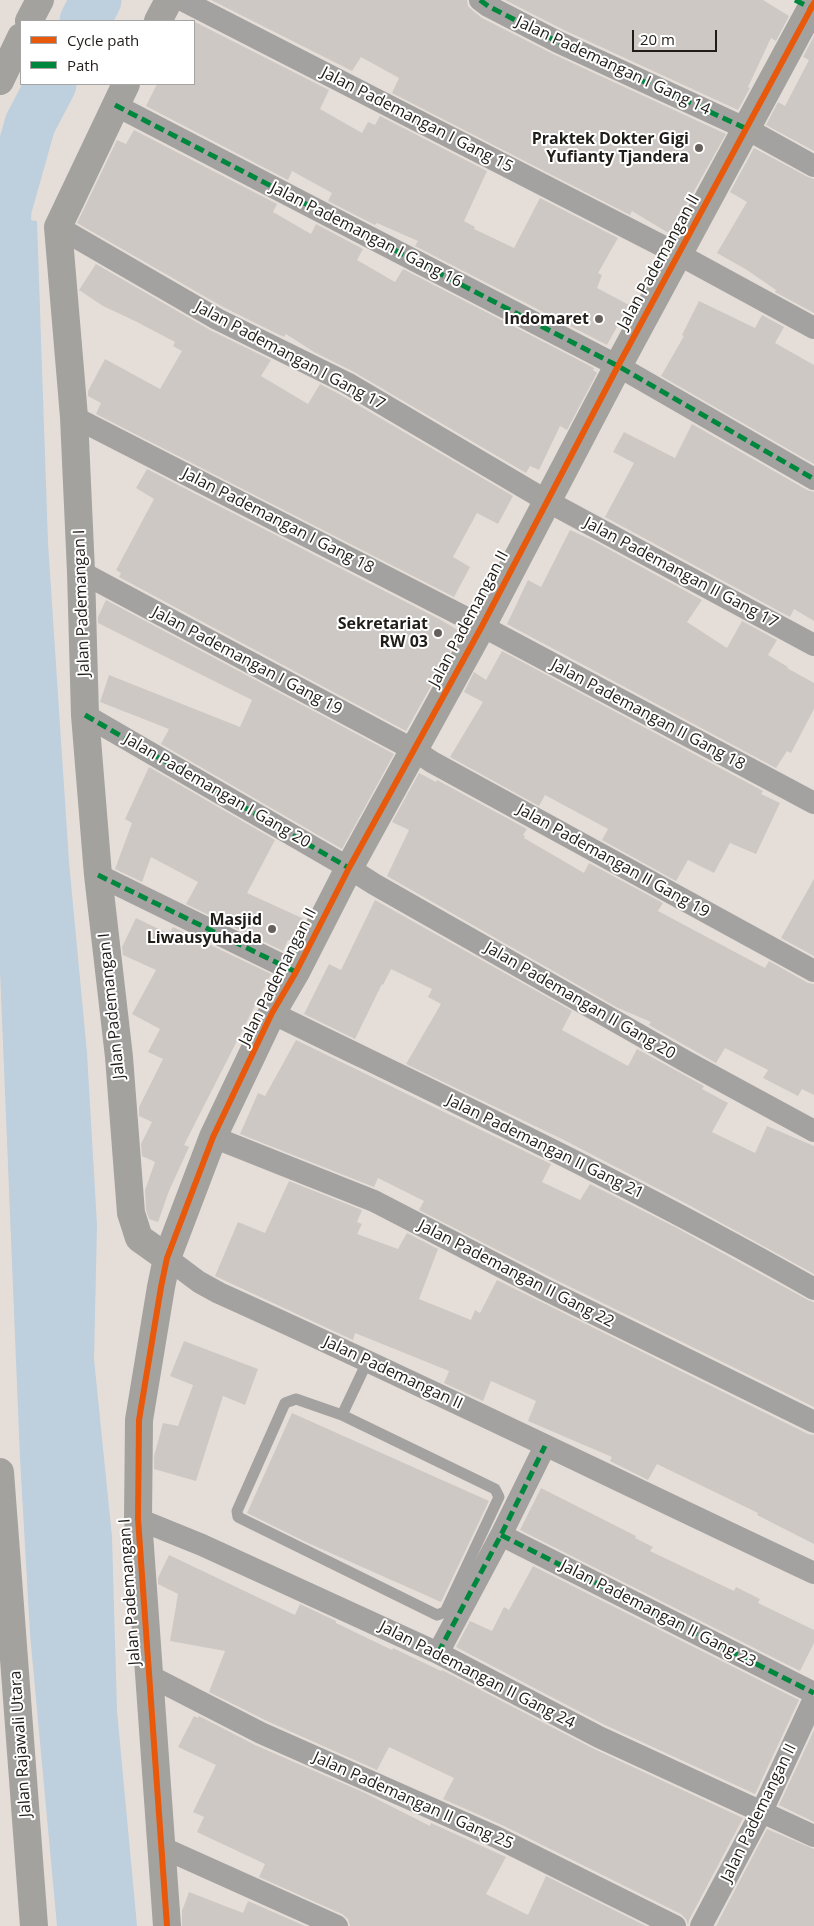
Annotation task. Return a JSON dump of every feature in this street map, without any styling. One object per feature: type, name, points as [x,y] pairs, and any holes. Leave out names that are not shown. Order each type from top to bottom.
[{"type":"street","points":[[30,20],[40,0]]},
{"type":"street","points":[[159,20],[169,0]]},
{"type":"street","name":"Jalan Pademangan I Gang 15","points":[[182,0],[678,254],[814,328]]},
{"type":"street","name":"Jalan Pademangan I Gang 14","points":[[480,0],[558,42],[747,129],[814,166]]},
{"type":"street","name":"Jalan Pademangan II","points":[[809,5],[747,129],[678,254],[627,371],[547,501],[482,626],[349,868],[296,972],[272,1013],[213,1137],[164,1271],[199,1282],[365,1366],[545,1446],[814,1573]]},
{"type":"street","points":[[0,81],[20,39]]},
{"type":"street","name":"Jalan Pademangan I","points":[[120,94],[58,227],[74,417],[85,715],[98,875],[119,1057],[131,1213],[139,1238],[164,1271],[139,1420],[138,1520],[167,1926]]},
{"type":"street","name":"Jalan Pademangan I Gang 16","points":[[120,94],[627,371],[814,480]]},
{"type":"street","name":"Jalan Pademangan I Gang 17","points":[[58,227],[217,319],[347,382],[547,501]]},
{"type":"street","name":"Jalan Pademangan I Gang 18","points":[[74,417],[482,626]]},
{"type":"street","name":"Jalan Pademangan II Gang 17","points":[[547,501],[814,645]]},
{"type":"street","name":"Jalan Pademangan I Gang 19","points":[[81,572],[414,750]]},
{"type":"street","name":"Jalan Pademangan II Gang 18","points":[[482,626],[814,804]]},
{"type":"street","name":"Jalan Pademangan I Gang 20","points":[[85,715],[349,868]]},
{"type":"street","name":"Jalan Pademangan II Gang 19","points":[[414,750],[432,762],[814,971]]},
{"type":"street","name":"Jalan Pademangan II Gang 20","points":[[349,868],[643,1037],[814,1131]]},
{"type":"street","points":[[98,875],[296,972]]},
{"type":"street","name":"Jalan Pademangan II Gang 21","points":[[272,1013],[587,1167],[731,1241],[814,1289]]},
{"type":"street","name":"Jalan Pademangan II Gang 22","points":[[213,1137],[374,1200],[544,1289],[814,1422]]},
{"type":"street","points":[[438,1653],[501,1535],[545,1446]]},
{"type":"street","name":"Jalan Rajawali Utara","points":[[0,1472],[5,1615],[34,1926]]},
{"type":"street","name":"Jalan Pademangan II Gang 24","points":[[138,1520],[202,1545],[438,1653],[599,1737],[814,1836]]},
{"type":"street","name":"Jalan Pademangan II Gang 23","points":[[501,1535],[814,1693]]},
{"type":"street","name":"Jalan Pademangan II Gang 25","points":[[150,1676],[261,1733],[496,1838],[675,1926]]},
{"type":"street","name":"Jalan Pademangan II","points":[[701,1926],[762,1811],[814,1699]]},
{"type":"street","points":[[161,1846],[337,1926]]},
{"type":"lane","points":[[342,1415],[365,1366]]},
{"type":"lane","points":[[296,1399],[342,1415],[495,1489],[499,1497],[445,1612],[437,1615],[238,1517],[237,1511],[285,1403],[296,1399]]},
{"type":"water","points":[[0,216],[37,221],[48,543],[69,862],[87,1053],[97,1225],[94,1359],[112,1537],[117,1711],[137,1926],[57,1926],[30,1634],[20,1458],[0,971]]},
{"type":"building","points":[[211,0],[467,0],[468,6],[482,18],[553,54],[726,134],[670,234],[632,211],[630,215],[392,93],[399,78],[361,57],[352,71]]},
{"type":"building","points":[[505,0],[763,0],[789,16],[776,41],[771,38],[748,87],[750,88],[738,110],[564,30]]},
{"type":"building","points":[[195,22],[329,90],[320,109],[362,133],[368,122],[375,125],[380,116],[487,171],[464,221],[475,227],[474,229],[514,248],[540,198],[618,238],[598,273],[602,275],[597,288],[629,305],[607,345],[415,246],[418,241],[377,223],[375,225],[328,201],[332,193],[292,171],[288,180],[146,106],[156,85],[195,85]]},
{"type":"building","points":[[814,36],[814,151],[766,125],[778,102],[785,106],[809,60],[803,57]]},
{"type":"building","points":[[134,130],[277,204],[273,212],[311,234],[316,224],[363,249],[357,260],[395,282],[403,269],[594,368],[593,370],[597,373],[567,430],[560,426],[539,470],[530,466],[526,473],[354,372],[314,352],[286,334],[284,337],[223,307],[77,223],[117,140],[126,144]]},
{"type":"building","points":[[754,148],[814,179],[814,313],[775,292],[776,290],[747,270],[717,253],[747,202],[730,192]]},
{"type":"building","points":[[96,264],[210,330],[271,360],[261,376],[308,404],[320,384],[513,496],[498,524],[477,513],[453,557],[470,567],[454,597],[96,414],[101,403],[88,396],[88,391],[105,359],[160,389],[182,351],[173,346],[175,342],[103,306],[79,290]]},
{"type":"building","points":[[699,301],[755,328],[762,315],[784,327],[775,343],[814,365],[814,464],[661,376],[684,336],[682,335]]},
{"type":"building","points":[[692,424],[807,490],[814,492],[814,621],[794,609],[790,617],[605,517],[634,463],[613,452],[624,432],[675,458]]},
{"type":"building","points":[[147,469],[461,632],[406,731],[119,577],[121,573],[116,570],[154,499],[136,488]]},
{"type":"building","points":[[570,530],[702,600],[687,622],[727,648],[742,621],[777,640],[768,655],[814,683],[814,709],[791,753],[787,751],[776,768],[507,624],[528,580],[541,587]]},
{"type":"building","points":[[106,600],[394,754],[342,849],[161,744],[169,729],[100,702],[109,675],[240,727],[252,700],[98,623],[98,617]]},
{"type":"building","points":[[502,651],[763,791],[761,794],[780,803],[756,854],[730,843],[714,873],[688,860],[676,881],[602,840],[608,829],[545,795],[539,806],[450,757],[483,702],[464,692],[474,672],[486,680]]},
{"type":"building","points":[[149,767],[275,840],[247,893],[304,919],[294,942],[288,940],[283,951],[186,904],[198,882],[151,857],[142,882],[115,869],[132,823],[125,819]]},
{"type":"building","points":[[419,773],[436,782],[437,780],[527,829],[523,835],[525,836],[524,838],[584,873],[589,863],[663,903],[658,911],[765,968],[769,961],[808,983],[814,984],[814,1095],[802,1089],[798,1096],[763,1078],[768,1070],[725,1048],[716,1063],[649,1025],[651,1022],[618,1008],[387,876],[409,830],[392,822]]},
{"type":"building","points":[[814,879],[814,956],[781,938]]},
{"type":"building","points":[[375,900],[572,1011],[562,1030],[628,1066],[637,1049],[704,1086],[702,1089],[728,1103],[712,1132],[755,1153],[767,1126],[814,1146],[814,1274],[687,1204],[564,1140],[406,1064],[441,1004],[428,997],[432,989],[391,969],[355,1039],[304,1014],[329,964],[341,970]]},
{"type":"building","points":[[136,918],[169,934],[173,927],[271,974],[184,1145],[189,1147],[169,1191],[158,1222],[149,1219],[146,1210],[145,1190],[155,1162],[142,1156],[141,1144],[152,1122],[139,1116],[139,1107],[163,1059],[148,1052],[160,1029],[132,1014],[156,970],[123,955],[122,947]]},
{"type":"building","points":[[296,1040],[551,1164],[542,1182],[580,1200],[590,1184],[675,1227],[814,1302],[814,1407],[419,1210],[424,1201],[378,1178],[374,1187],[240,1134],[258,1093],[265,1096]]},
{"type":"building","points":[[289,1181],[362,1210],[357,1222],[362,1224],[357,1234],[398,1249],[407,1233],[438,1249],[419,1299],[471,1320],[475,1310],[480,1313],[497,1280],[808,1434],[814,1435],[814,1544],[757,1515],[758,1513],[657,1464],[648,1480],[610,1461],[612,1457],[528,1421],[536,1401],[491,1381],[483,1401],[444,1383],[449,1371],[355,1333],[353,1340],[215,1276],[238,1222],[265,1233]]},
{"type":"building","points":[[184,1341],[258,1369],[245,1405],[223,1396],[196,1481],[154,1469],[154,1456],[163,1423],[178,1426],[193,1385],[170,1376]]},
{"type":"building","points":[[292,1413],[489,1501],[441,1602],[308,1543],[247,1513]]},
{"type":"building","points":[[541,1488],[636,1536],[635,1538],[653,1547],[650,1551],[734,1591],[736,1587],[760,1599],[758,1603],[814,1630],[814,1643],[800,1671],[520,1530]]},
{"type":"building","points":[[169,1555],[295,1615],[300,1604],[392,1650],[393,1648],[442,1670],[594,1749],[743,1818],[688,1925],[686,1919],[681,1914],[502,1825],[443,1799],[454,1778],[389,1747],[377,1770],[267,1721],[209,1692],[225,1651],[170,1641],[178,1594],[158,1584],[158,1578]]},
{"type":"building","points":[[533,1566],[799,1700],[755,1794],[605,1725],[456,1647],[470,1621],[492,1631],[504,1607],[509,1610]]},
{"type":"building","points":[[194,1716],[198,1718],[199,1716],[255,1745],[365,1793],[430,1826],[431,1823],[506,1857],[486,1894],[528,1915],[546,1876],[646,1926],[350,1926],[348,1919],[342,1914],[259,1877],[265,1864],[197,1832],[204,1817],[193,1812],[216,1765],[178,1747]]},
{"type":"building","points":[[814,1730],[814,1822],[779,1805]]},
{"type":"building","points":[[767,1829],[814,1849],[814,1926],[716,1926]]},
{"type":"building","points":[[189,1892],[243,1913],[248,1901],[305,1926],[182,1926],[182,1911]]},
{"type":"waterway","points":[[86,20],[96,0]]},
{"type":"waterway","points":[[6,286],[4,261],[6,209],[30,124],[50,85]]},
{"type":"marked path","points":[[480,0],[558,42],[747,129]]},
{"type":"marked path","points":[[795,0],[811,8]]},
{"type":"marked path","points":[[115,105],[618,366],[814,479]]},
{"type":"marked path","points":[[85,715],[349,868]]},
{"type":"marked path","points":[[98,875],[296,972]]},
{"type":"marked path","points":[[438,1653],[501,1535],[545,1446]]},
{"type":"marked path","points":[[501,1535],[814,1693]]},
{"type":"cycle path","points":[[167,1926],[138,1519],[139,1420],[167,1258],[213,1137],[272,1013],[296,972],[349,868],[482,626],[618,366],[814,3]]},
{"type":"place","name":"Praktek Dokter Gigi Yufianty Tjandera","points":[[699,148]]},
{"type":"place","name":"Indomaret","points":[[599,319]]},
{"type":"place","name":"Sekretariat RW 03","points":[[438,633]]},
{"type":"place","name":"Masjid Liwausyuhada","points":[[272,929]]}]
